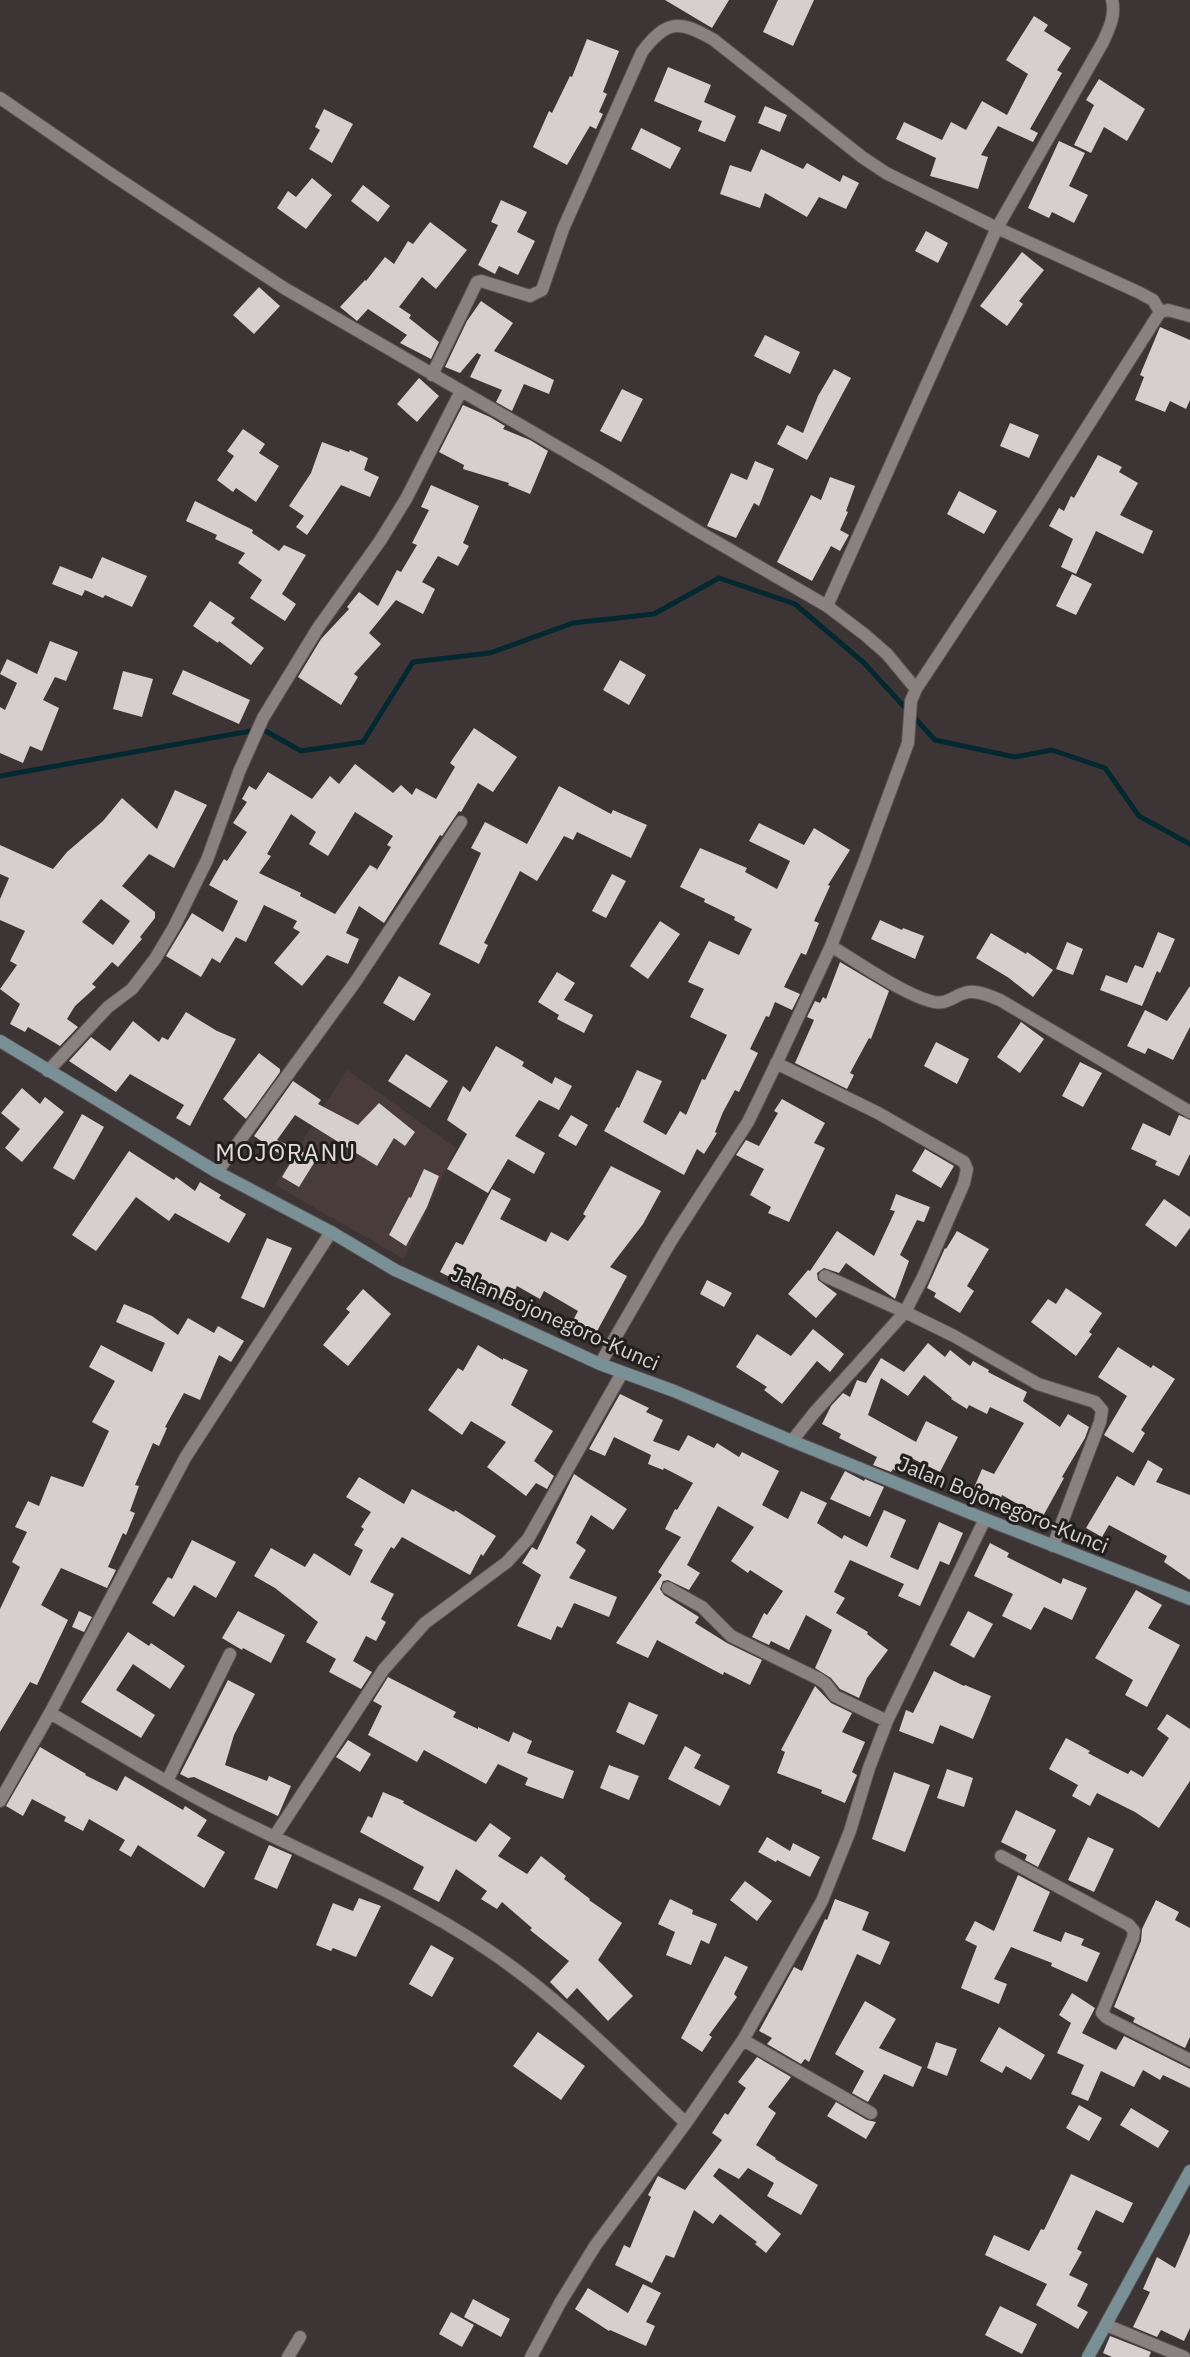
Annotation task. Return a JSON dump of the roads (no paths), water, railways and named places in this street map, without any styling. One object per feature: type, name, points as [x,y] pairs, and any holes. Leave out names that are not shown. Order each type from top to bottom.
[{"type":"main road","name":"Jalan Bojonegoro-Kunci","points":[[0,1041],[217,1172],[332,1232],[395,1270],[600,1364],[674,1391],[985,1520],[1190,1599]]},
{"type":"main road","points":[[1088,2357],[1190,2171]]},
{"type":"street","points":[[827,606],[997,228],[1103,42],[1112,22],[1112,0]]},
{"type":"street","points":[[432,375],[477,282],[481,281],[530,296],[542,290],[563,229],[642,52],[654,35],[665,27],[679,25],[694,28],[714,40],[862,157],[886,173],[997,228],[1146,296],[1153,300],[1160,312]]},
{"type":"street","points":[[0,98],[284,288],[827,606],[864,633],[887,654],[916,689]]},
{"type":"street","points":[[600,1364],[671,1241],[743,1130],[831,946],[908,743],[911,701],[916,689],[1037,506],[1160,312],[1168,310],[1190,316]]},
{"type":"street","points":[[48,1071],[108,1006],[132,988],[155,959],[174,927],[207,860],[263,718],[318,628],[380,541],[406,499],[461,392]]},
{"type":"street","points":[[217,1172],[356,981],[461,822]]},
{"type":"street","points":[[831,946],[907,990],[936,1003],[953,1000],[967,992],[984,993],[1000,1000],[1190,1112]]},
{"type":"street","points":[[776,1063],[878,1113],[964,1162],[967,1169],[964,1183],[923,1278],[905,1312],[792,1441]]},
{"type":"street","points":[[0,1801],[50,1713],[185,1458],[332,1232]]},
{"type":"street","points":[[825,1275],[954,1336],[1038,1384],[1095,1402],[1102,1410],[1100,1422],[1053,1546]]},
{"type":"street","points":[[274,1837],[361,1702],[391,1660],[425,1623],[498,1570],[523,1545],[622,1373]]},
{"type":"street","points":[[531,2357],[560,2302],[595,2246],[686,2123],[742,2040],[822,1901],[850,1831],[868,1768],[887,1721],[985,1520]]},
{"type":"street","points":[[668,1588],[702,1607],[731,1636],[819,1679],[836,1696],[887,1721]]},
{"type":"street","points":[[167,1781],[230,1654]]},
{"type":"street","points":[[50,1713],[167,1781],[274,1837],[417,1906],[487,1949],[521,1973],[558,2004],[686,2123]]},
{"type":"street","points":[[1001,1856],[1129,1925],[1134,1931],[1133,1938],[1102,2013],[1107,2018],[1190,2060]]},
{"type":"street","points":[[742,2040],[871,2113]]},
{"type":"street","points":[[1106,2325],[1184,2357]]},
{"type":"street","points":[[288,2357],[300,2337]]},
{"type":"waterway","points":[[0,776],[262,729],[301,751],[363,742],[413,662],[490,653],[573,623],[654,614],[719,578],[795,604],[863,662],[935,740],[1015,757],[1052,750],[1105,768],[1139,816],[1190,844]]},
{"type":"district","name":"MOJORANU","points":[[286,1153]]}]
